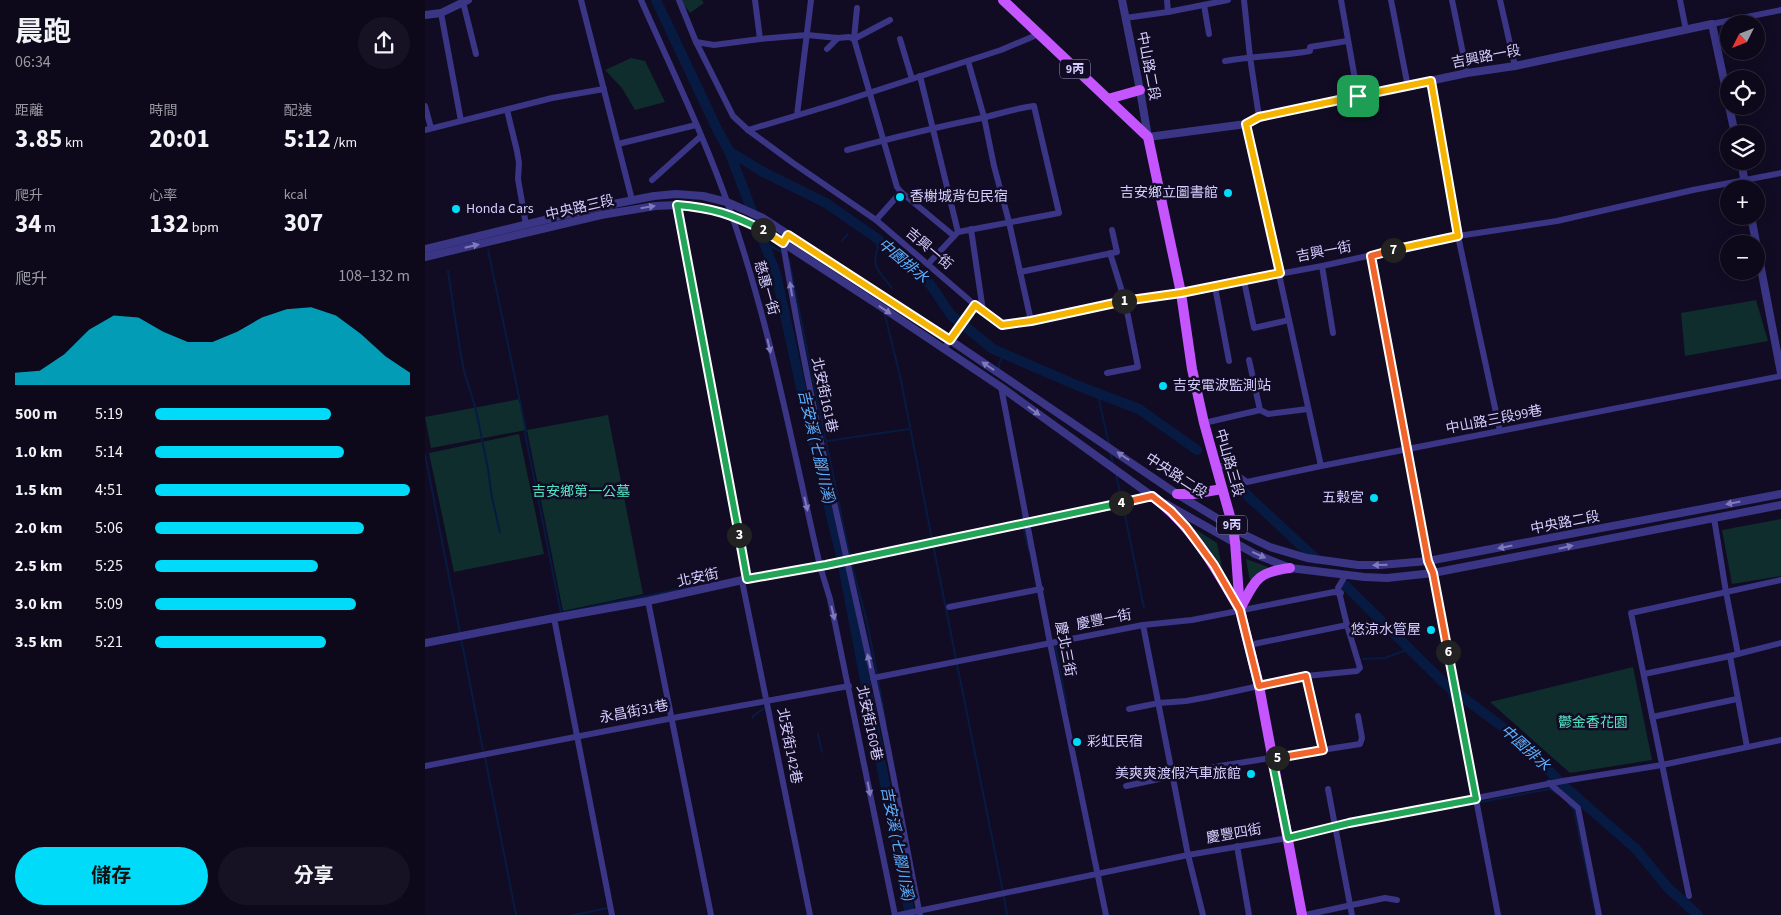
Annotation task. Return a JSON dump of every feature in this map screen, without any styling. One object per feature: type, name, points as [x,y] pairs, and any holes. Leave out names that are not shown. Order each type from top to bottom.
[{"type":"main road","name":"9丙","points":[[1003,0],[1109,98],[1148,137]]},
{"type":"main road","points":[[1109,98],[1140,90]]},
{"type":"main road","name":"中山路三段","points":[[1148,137],[1181,293],[1192,369],[1203,423],[1233,527],[1240,610],[1259,686],[1303,915]]},
{"type":"main road","points":[[1177,494],[1193,494],[1222,489]]},
{"type":"main road","points":[[1152,496],[1171,511],[1195,539],[1214,565],[1240,610]]},
{"type":"main road","points":[[1240,610],[1250,588],[1261,576],[1272,570],[1290,568]]},
{"type":"street","points":[[581,0],[632,200]]},
{"type":"street","name":"慈惠一街","points":[[641,0],[731,203],[732,215],[768,340],[823,565]]},
{"type":"street","name":"吉興一街","points":[[679,0],[695,42],[733,116],[748,130],[876,220],[975,306],[1002,325],[1031,321],[1125,301],[1215,287],[1371,256],[1458,236],[1557,221],[1720,185]]},
{"type":"street","points":[[755,0],[760,38]]},
{"type":"street","points":[[797,115],[811,0]]},
{"type":"street","name":"中山路二段","points":[[1122,0],[1148,137]]},
{"type":"street","points":[[1167,0],[1168,12]]},
{"type":"street","points":[[1125,18],[1228,0]]},
{"type":"street","points":[[1244,0],[1259,117]]},
{"type":"street","points":[[1341,0],[1358,96]]},
{"type":"street","points":[[1391,0],[1409,87]]},
{"type":"street","points":[[1452,0],[1467,73]]},
{"type":"street","points":[[1500,0],[1515,66]]},
{"type":"street","points":[[1680,0],[1686,30]]},
{"type":"street","points":[[425,15],[441,13],[465,1],[476,54]]},
{"type":"street","points":[[1204,5],[1209,34]]},
{"type":"street","points":[[857,8],[854,40],[897,187],[956,234]]},
{"type":"street","points":[[1722,70],[1712,24],[1781,10]]},
{"type":"street","points":[[441,13],[461,121]]},
{"type":"street","points":[[854,40],[890,20]]},
{"type":"street","name":"吉興路一段","points":[[1148,137],[1246,124],[1259,117],[1409,87],[1467,73],[1515,66],[1712,24]]},
{"type":"street","points":[[748,130],[968,61],[1039,34]]},
{"type":"street","points":[[695,42],[714,45],[760,38],[807,35],[838,38],[849,37],[854,40]]},
{"type":"street","points":[[827,49],[838,38]]},
{"type":"street","points":[[900,39],[912,79]]},
{"type":"street","points":[[1225,61],[1299,53],[1311,51],[1310,47],[1347,41]]},
{"type":"street","points":[[968,61],[984,117],[1031,321]]},
{"type":"street","points":[[920,76],[956,234]]},
{"type":"street","points":[[1431,81],[1458,236],[1500,432]]},
{"type":"street","points":[[425,106],[428,129],[552,98],[604,89]]},
{"type":"street","points":[[847,150],[933,127],[984,117],[1016,108],[1034,106],[1059,213],[971,229],[956,234],[927,264]]},
{"type":"street","points":[[507,110],[519,163],[518,179],[526,225]]},
{"type":"street","points":[[1246,124],[1321,466]]},
{"type":"street","points":[[618,144],[696,125]]},
{"type":"street","points":[[652,180],[701,136]]},
{"type":"street","points":[[1743,170],[1745,180]]},
{"type":"street","name":"吉興一街","points":[[1745,180],[1781,173]]},
{"type":"street","points":[[876,220],[901,192]]},
{"type":"street","name":"中央路三段","points":[[425,249],[632,200],[676,194],[703,196],[731,203],[763,218]]},
{"type":"street","name":"北安街142巷","points":[[677,205],[713,393],[744,580],[810,915]]},
{"type":"street","name":"中央路三段","points":[[425,257],[629,210],[655,206],[701,207],[732,215],[771,235]]},
{"type":"street","name":"中央路二段","points":[[763,218],[950,339],[1177,494],[1269,548],[1307,558],[1358,565],[1430,567],[1781,505]]},
{"type":"street","points":[[1753,225],[1781,375]]},
{"type":"street","points":[[971,229],[983,311]]},
{"type":"street","points":[[1020,272],[1117,252],[1112,230]]},
{"type":"street","name":"中央路二段","points":[[771,235],[1001,387],[1152,496],[1255,554],[1290,568],[1345,576],[1387,578],[1430,567],[1781,494]]},
{"type":"street","points":[[783,243],[788,235]]},
{"type":"street","name":"北安街161巷","points":[[783,243],[797,329],[843,561],[873,678],[919,913]]},
{"type":"street","points":[[1107,373],[1139,367],[1125,301],[1110,254]]},
{"type":"street","points":[[1371,256],[1498,915]]},
{"type":"street","points":[[1322,266],[1333,333]]},
{"type":"street","points":[[1244,281],[1254,328],[1289,320]]},
{"type":"street","points":[[1215,287],[1229,360]]},
{"type":"street","points":[[943,349],[975,306]]},
{"type":"street","points":[[1249,360],[1260,410]]},
{"type":"street","name":"中山路三段99巷","points":[[1216,466],[1224,466],[1247,482],[1781,375]]},
{"type":"street","name":"慶北三街","points":[[1001,387],[1050,643],[1106,915]]},
{"type":"street","points":[[1203,423],[1260,410],[1269,414],[1308,409]]},
{"type":"street","name":"北安街","points":[[425,643],[648,601],[1152,496]]},
{"type":"street","points":[[1715,518],[1738,654]]},
{"type":"street","name":"北安街160巷","points":[[823,565],[895,915]]},
{"type":"street","points":[[1129,709],[1159,702],[1186,701],[1306,676],[1357,671],[1360,668],[1338,588],[1345,576]]},
{"type":"street","points":[[1689,896],[1631,613],[1781,580]]},
{"type":"street","points":[[949,607],[1041,590]]},
{"type":"street","name":"慶豐一街","points":[[873,678],[1143,625],[1192,620],[1334,592],[1341,594]]},
{"type":"street","points":[[648,601],[711,915]]},
{"type":"street","points":[[555,618],[612,915]]},
{"type":"street","points":[[1143,625],[1188,855],[1203,915]]},
{"type":"street","points":[[1249,645],[1347,625]]},
{"type":"street","points":[[1644,674],[1781,643]]},
{"type":"street","points":[[1730,656],[1747,747]]},
{"type":"street","points":[[1306,676],[1323,750]]},
{"type":"street","name":"永昌街31巷","points":[[425,766],[849,686]]},
{"type":"street","points":[[1652,718],[1737,699]]},
{"type":"street","points":[[1126,786],[1172,775],[1359,744],[1361,738],[1358,716]]},
{"type":"street","name":"慶豐四街","points":[[899,915],[919,913],[1188,855],[1288,838],[1563,781],[1661,765],[1781,740]]},
{"type":"street","points":[[1549,784],[1579,808],[1599,915]]},
{"type":"street","points":[[1328,789],[1352,915]]},
{"type":"street","points":[[1237,846],[1249,915]]},
{"type":"street","points":[[1303,915],[1385,898],[1397,900]]},
{"type":"green space","points":[[683,0],[702,0],[704,3],[690,13],[682,2]]},
{"type":"green space","points":[[631,58],[645,61],[665,102],[635,110],[622,88],[605,70]]},
{"type":"green space","points":[[1756,300],[1768,341],[1685,356],[1681,313]]},
{"type":"green space","points":[[520,399],[526,430],[431,448],[425,417]]},
{"type":"green space","name":"吉安鄉第一公墓","points":[[608,415],[643,594],[563,611],[527,430]]},
{"type":"green space","points":[[519,434],[544,554],[454,572],[429,453]]},
{"type":"green space","points":[[1781,519],[1781,576],[1732,584],[1722,530]]},
{"type":"green space","points":[[1193,528],[1217,543],[1222,567]]},
{"type":"green space","points":[[1246,559],[1268,567],[1250,582]]},
{"type":"green space","name":"鬱金香花園","points":[[1633,667],[1652,760],[1570,773],[1490,702]]},
{"type":"waterway","name":"吉安溪 (七腳川溪)","points":[[656,0],[729,151],[776,274],[810,429],[842,560],[910,915]]},
{"type":"waterway","name":"中園排水","points":[[729,151],[763,172],[826,203],[875,237],[930,284],[951,315],[993,349],[1076,385],[1139,409],[1197,450]]},
{"type":"waterway","points":[[842,241],[848,234]]},
{"type":"waterway","points":[[875,237],[878,248],[875,260],[876,265],[892,288]]},
{"type":"waterway","points":[[765,243],[782,252]]},
{"type":"waterway","points":[[488,250],[526,430],[525,433],[561,613]]},
{"type":"waterway","points":[[789,259],[850,558]]},
{"type":"waterway","points":[[448,271],[464,371],[476,410],[500,532]]},
{"type":"waterway","points":[[885,315],[900,376],[932,539]]},
{"type":"waterway","points":[[999,371],[999,364],[1004,354]]},
{"type":"waterway","points":[[1102,395],[1099,400],[1109,445]]},
{"type":"waterway","points":[[827,441],[909,429]]},
{"type":"waterway","points":[[1110,452],[1113,464]]},
{"type":"waterway","points":[[425,454],[460,633]]},
{"type":"waterway","points":[[1116,474],[1122,501]]},
{"type":"waterway","name":"中園排水","points":[[1233,482],[1316,559]]},
{"type":"waterway","points":[[1123,505],[1144,608]]},
{"type":"waterway","points":[[1022,511],[1023,521]]},
{"type":"waterway","points":[[1023,526],[1029,550]]},
{"type":"waterway","points":[[933,544],[956,659]]},
{"type":"waterway","points":[[851,562],[867,622],[877,674]]},
{"type":"waterway","points":[[537,618],[696,586]]},
{"type":"waterway","name":"中園排水","points":[[1346,586],[1445,684],[1500,725],[1527,748],[1564,786],[1636,849],[1668,888],[1698,915]]},
{"type":"waterway","points":[[461,638],[483,750]]},
{"type":"waterway","points":[[1055,644],[1067,706]]},
{"type":"waterway","points":[[1363,659],[1385,658],[1409,649]]},
{"type":"waterway","points":[[957,664],[1003,892]]},
{"type":"waterway","points":[[878,679],[886,724]]},
{"type":"waterway","points":[[1445,684],[1453,703],[1469,778]]},
{"type":"waterway","points":[[753,718],[753,716],[766,707]]},
{"type":"waterway","points":[[818,734],[822,752]]},
{"type":"waterway","points":[[485,757],[516,915]]},
{"type":"waterway","points":[[1389,819],[1550,789],[1556,793]]},
{"type":"waterway","points":[[1569,804],[1574,810],[1596,915]]},
{"type":"waterway","points":[[1004,897],[1007,915]]},
{"type":"waterway","points":[[574,915],[608,908]]},
{"type":"place","name":"吉安鄉立圖書館","points":[[1228,193]]},
{"type":"place","name":"香榭城背包民宿","points":[[900,197]]},
{"type":"place","name":"Honda Cars","points":[[456,209]]},
{"type":"place","name":"吉安電波監測站","points":[[1163,386]]},
{"type":"place","name":"五榖宮","points":[[1374,498]]},
{"type":"place","name":"悠涼水管屋","points":[[1431,630]]},
{"type":"place","name":"彩虹民宿","points":[[1077,742]]},
{"type":"place","name":"美爽爽渡假汽車旅館","points":[[1251,774]]},
{"type":"route","points":[[1431,81],[1458,236],[1371,256],[1428,561],[1433,573],[1476,799],[1349,823],[1288,838],[1272,759],[1323,750],[1306,676],[1259,686],[1240,610],[1200,545],[1171,511],[1152,496],[826,565],[747,579],[677,205],[701,207],[732,215],[783,243],[788,235],[950,340],[975,305],[1002,325],[1031,321],[1125,301],[1215,287],[1280,273],[1246,124],[1259,117],[1358,96],[1431,81]]}]
